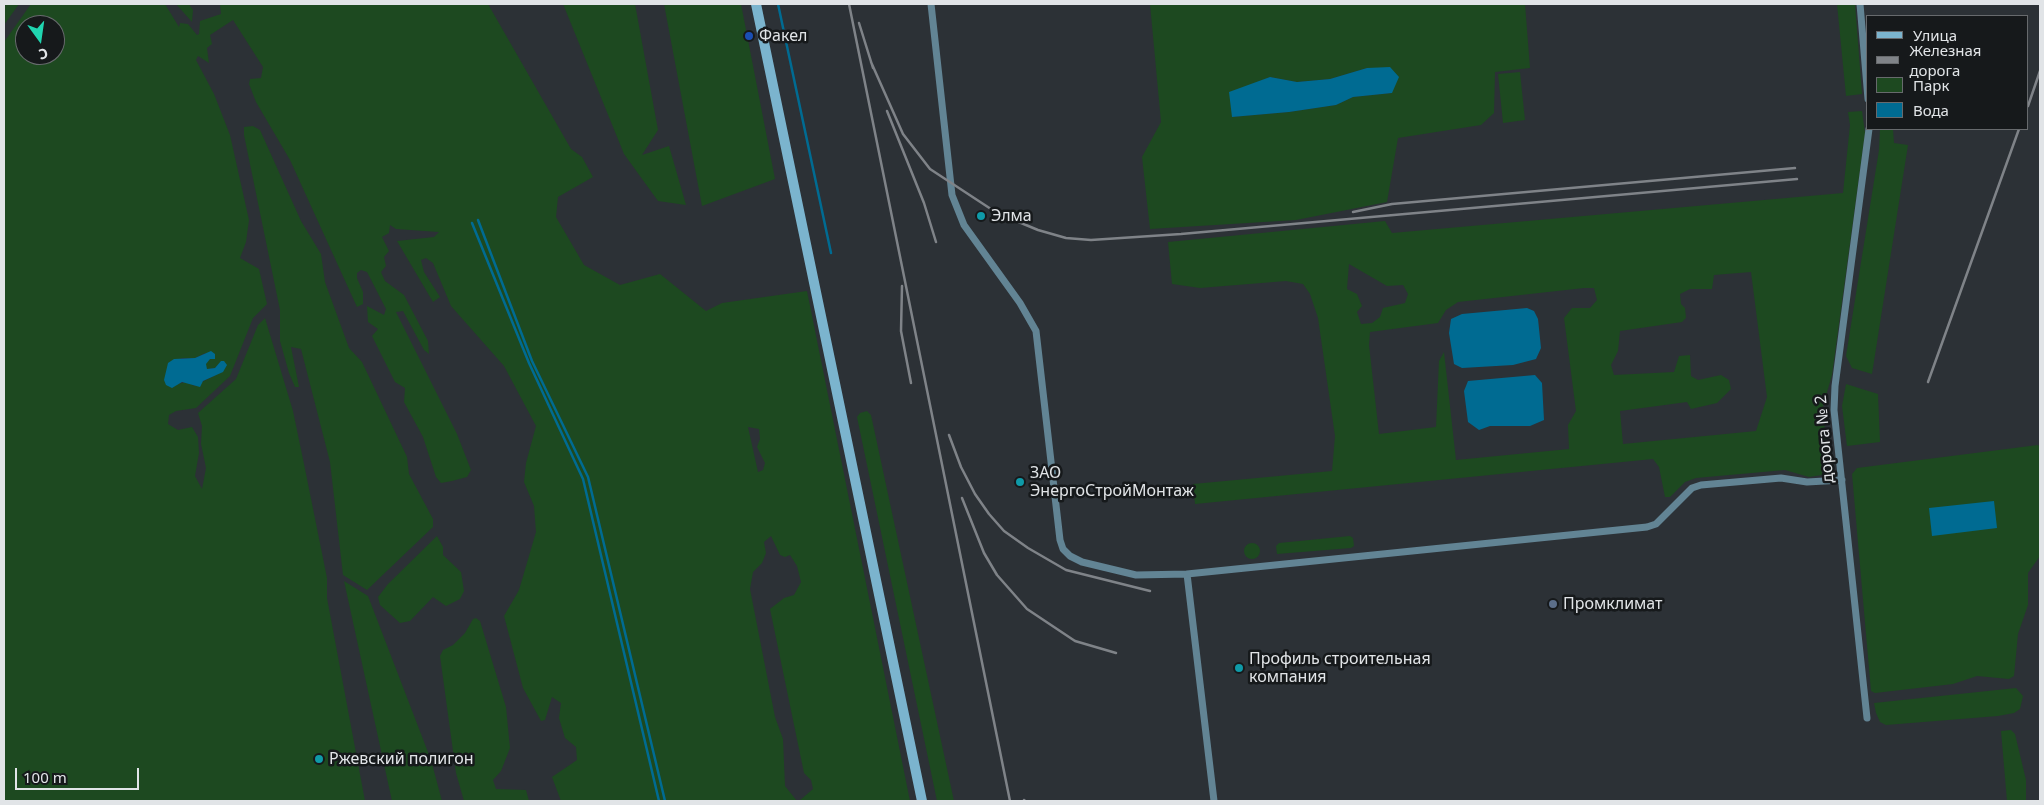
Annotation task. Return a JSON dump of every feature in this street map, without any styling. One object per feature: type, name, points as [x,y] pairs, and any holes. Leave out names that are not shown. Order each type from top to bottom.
[{"type":"main road","points":[[756,4],[922,801]]},
{"type":"street","points":[[931,4],[952,195],[964,225],[1020,303],[1036,331],[1060,540],[1063,549],[1070,556],[1082,562],[1136,575],[1187,574],[1647,526],[1656,524],[1692,488],[1701,485],[1781,478],[1807,482],[1842,480]]},
{"type":"street","points":[[1860,4],[1866,75]]},
{"type":"street","name":"дорога № 2","points":[[1867,718],[1834,410],[1835,386],[1867,155],[1868,130]]},
{"type":"street","points":[[1187,574],[1214,801]]},
{"type":"green space","points":[[4,4],[19,4],[4,25]]},
{"type":"green space","points":[[31,4],[165,4],[179,27],[180,23],[188,24],[197,35],[199,34],[200,21],[221,14],[220,4],[488,4],[571,149],[582,157],[593,177],[558,197],[556,217],[584,265],[620,285],[660,274],[706,311],[722,303],[807,291],[910,801],[799,801],[813,789],[811,780],[804,773],[770,609],[784,598],[794,595],[801,582],[797,566],[790,555],[785,557],[780,555],[771,536],[764,542],[766,553],[762,563],[753,572],[750,589],[775,717],[783,739],[785,786],[797,801],[561,801],[552,777],[577,760],[576,747],[565,738],[559,718],[561,703],[552,697],[545,720],[541,721],[523,688],[504,616],[519,590],[536,532],[534,506],[524,482],[526,463],[536,426],[504,366],[451,306],[433,263],[426,258],[421,260],[424,272],[440,297],[433,302],[397,241],[434,237],[439,232],[396,229],[390,225],[389,233],[382,237],[389,251],[384,257],[386,266],[381,272],[385,281],[404,295],[428,341],[429,354],[424,350],[403,311],[396,312],[457,434],[471,470],[467,477],[452,481],[441,483],[436,477],[423,437],[404,402],[405,388],[395,382],[372,336],[378,329],[368,322],[367,306],[384,315],[386,309],[367,272],[361,270],[357,273],[357,278],[363,292],[363,304],[357,307],[290,160],[256,102],[249,84],[250,79],[261,78],[263,67],[233,20],[210,35],[212,44],[207,48],[209,63],[198,56],[196,60],[214,94],[230,135],[249,220],[246,242],[240,258],[259,269],[267,304],[253,318],[230,376],[196,408],[176,411],[169,415],[168,424],[178,430],[192,427],[198,437],[199,453],[195,476],[202,489],[206,468],[201,444],[202,426],[198,413],[236,379],[258,325],[265,318],[293,411],[304,464],[327,578],[327,598],[365,801],[4,801],[4,42],[15,27],[15,65],[65,65],[65,15],[23,15]],"holes":[[[205,353],[215,359],[210,359],[205,364],[207,369],[215,368],[219,364],[216,375],[194,386],[189,382],[176,384],[181,358],[195,358]],[[748,427],[759,429],[760,439],[757,447],[765,463],[763,470],[758,472]]]},
{"type":"green space","points":[[176,4],[189,4],[193,10],[192,22]]},
{"type":"green space","points":[[563,4],[635,4],[658,130],[642,155],[669,146],[686,205],[658,201],[624,154]]},
{"type":"green space","points":[[664,4],[741,4],[775,179],[702,206]]},
{"type":"green space","points":[[1150,4],[1525,4],[1530,68],[1495,72],[1494,113],[1481,125],[1398,138],[1387,202],[1296,220],[1150,229],[1142,157],[1161,122]],"holes":[[[1367,68],[1392,93],[1353,97],[1336,105],[1289,112],[1232,117],[1256,83],[1270,77],[1297,82],[1330,79]]]},
{"type":"green space","points":[[1837,4],[1855,4],[1862,94],[1846,96]]},
{"type":"green space","points":[[1520,72],[1525,120],[1503,123],[1498,74]]},
{"type":"green space","points":[[1862,111],[1865,133],[1832,375],[1823,406],[1828,468],[1822,475],[1809,477],[1785,470],[1696,478],[1685,482],[1670,497],[1665,497],[1659,467],[1653,459],[1195,504],[1193,484],[1332,471],[1335,436],[1318,318],[1310,294],[1303,284],[1286,281],[1200,288],[1172,284],[1168,242],[1385,221],[1392,233],[1843,193],[1850,125],[1848,112]],"holes":[[[1349,264],[1387,286],[1403,285],[1408,294],[1405,303],[1383,308],[1380,317],[1372,323],[1361,324],[1357,312],[1362,306],[1357,294],[1347,289]],[[1751,272],[1767,397],[1756,431],[1623,444],[1620,411],[1687,402],[1691,409],[1717,403],[1731,389],[1729,380],[1721,375],[1698,380],[1691,376],[1690,355],[1679,356],[1674,372],[1614,375],[1611,365],[1618,351],[1620,331],[1682,322],[1686,318],[1680,294],[1690,289],[1712,289],[1714,275]],[[1594,288],[1597,300],[1590,308],[1572,308],[1564,318],[1576,411],[1568,425],[1569,449],[1456,460],[1444,352],[1439,361],[1436,427],[1379,434],[1369,345],[1370,332],[1438,323],[1446,310],[1458,302]]]},
{"type":"green space","points":[[253,126],[260,130],[301,221],[321,254],[325,282],[349,348],[362,362],[407,457],[409,474],[433,519],[433,527],[367,590],[343,575],[330,462],[301,349],[291,347],[299,387],[295,387],[280,341],[280,310],[244,135],[244,127]]},
{"type":"green space","points":[[1880,130],[1893,130],[1894,143],[1908,145],[1872,374],[1852,368],[1846,356],[1879,150]]},
{"type":"green space","points":[[1846,384],[1878,394],[1880,442],[1847,446],[1842,406]]},
{"type":"green space","points":[[867,411],[871,415],[954,801],[937,801],[857,417],[860,413]]},
{"type":"green space","points":[[2038,445],[2040,447],[2040,556],[2028,573],[2028,605],[2018,634],[2014,676],[2009,679],[1977,676],[1953,684],[1875,693],[1871,691],[1852,474],[1857,468]]},
{"type":"green space","points":[[437,536],[443,547],[443,555],[461,572],[464,591],[460,599],[446,606],[433,597],[410,621],[400,623],[380,605],[378,597],[388,584]]},
{"type":"green space","points":[[1350,536],[1353,538],[1354,546],[1351,548],[1277,554],[1276,546],[1279,543]]},
{"type":"green space","points":[[1252,543],[1260,551],[1252,559],[1244,551]]},
{"type":"green space","points":[[344,581],[368,596],[431,760],[442,801],[392,801]]},
{"type":"green space","points":[[476,618],[480,621],[506,707],[510,748],[501,771],[493,780],[496,789],[526,790],[529,801],[464,801],[456,773],[440,656],[443,650],[453,645],[465,633],[473,619]]},
{"type":"green space","points":[[2016,688],[2023,696],[2020,709],[2014,713],[1998,716],[1886,725],[1880,722],[1874,703]]},
{"type":"green space","points":[[2011,730],[2015,734],[2026,780],[2026,801],[2007,801],[2001,731]]},
{"type":"water","points":[[1390,67],[1399,77],[1392,93],[1353,97],[1336,105],[1289,112],[1232,117],[1229,92],[1270,77],[1297,82],[1330,79],[1367,68]]},
{"type":"water","points":[[1527,308],[1534,311],[1538,319],[1541,348],[1536,359],[1513,365],[1462,368],[1454,364],[1449,333],[1451,319],[1462,314]]},
{"type":"water","points":[[211,351],[215,354],[215,359],[210,359],[206,364],[207,369],[215,368],[221,361],[224,361],[227,365],[223,372],[203,381],[200,387],[182,382],[172,388],[166,385],[164,380],[168,363],[174,359],[195,358]]},
{"type":"water","points":[[1535,375],[1542,383],[1544,420],[1530,426],[1490,426],[1479,430],[1468,422],[1464,391],[1468,381]]},
{"type":"water","points":[[1994,501],[1997,528],[1932,536],[1929,508]]},
{"type":"waterway","points":[[778,4],[831,253]]},
{"type":"waterway","points":[[478,220],[532,361],[588,477],[665,801]]},
{"type":"waterway","points":[[472,223],[529,363],[583,479],[659,801]]},
{"type":"railway","points":[[849,4],[1010,801]]},
{"type":"railway","points":[[859,23],[873,68]]},
{"type":"railway","points":[[871,62],[903,134],[930,169],[997,213],[1038,230],[1066,238],[1091,240],[1181,234],[1797,179]]},
{"type":"railway","points":[[2029,103],[2040,71]]},
{"type":"railway","points":[[887,111],[924,203],[936,242]]},
{"type":"railway","points":[[1928,382],[2019,130]]},
{"type":"railway","points":[[1353,212],[1392,204],[1795,168]]},
{"type":"railway","points":[[902,286],[901,331],[911,383]]},
{"type":"railway","points":[[949,435],[961,467],[975,494],[1004,531],[1028,548],[1066,570],[1150,591]]},
{"type":"railway","points":[[962,498],[984,553],[997,575],[1027,609],[1075,641],[1116,653]]},
{"type":"place","name":"Факел","points":[[749,36]]},
{"type":"place","name":"Элма","points":[[981,216]]},
{"type":"place","name":"ЗАО ЭнергоСтройМонтаж","points":[[1020,482]]},
{"type":"place","name":"Промклимат","points":[[1553,604]]},
{"type":"place","name":"Профиль строительная компания","points":[[1239,668]]},
{"type":"place","name":"Ржевский полигон","points":[[319,759]]}]
